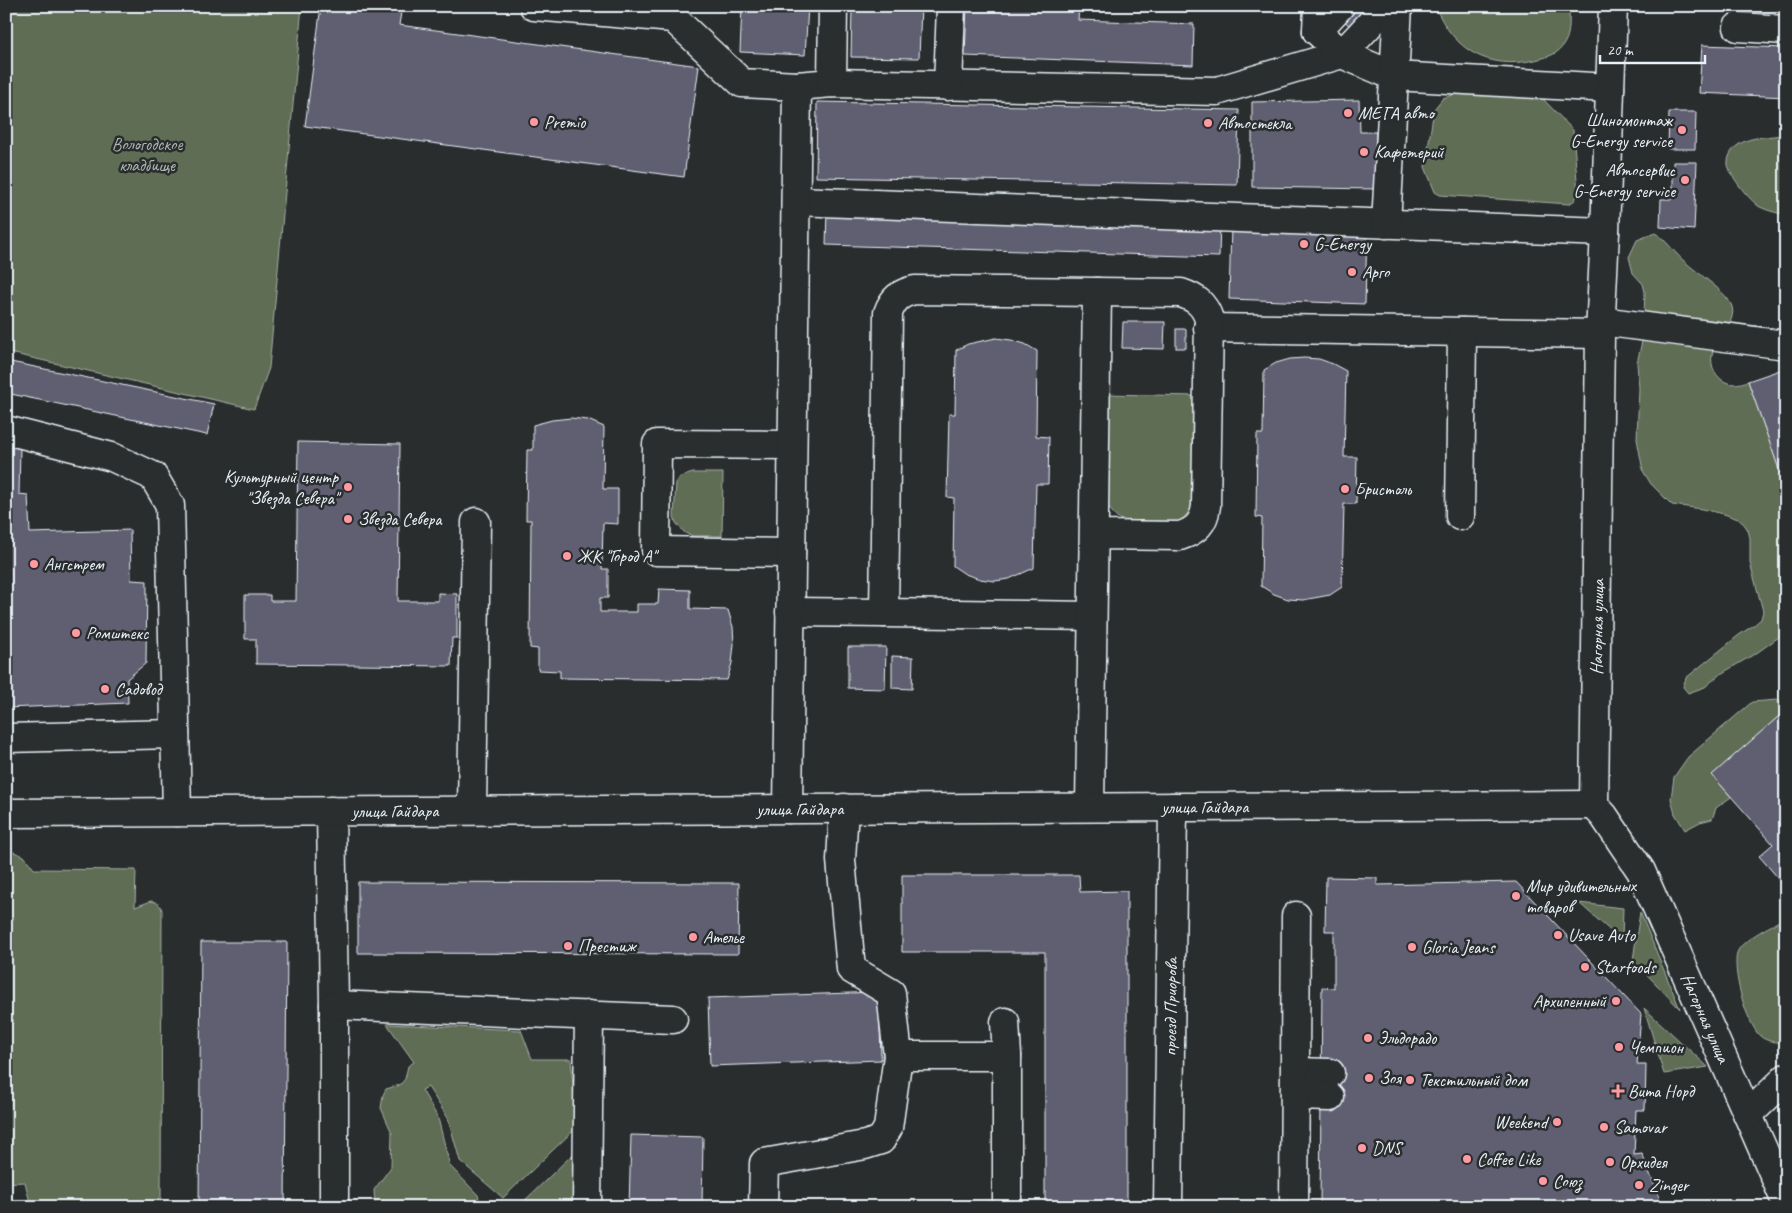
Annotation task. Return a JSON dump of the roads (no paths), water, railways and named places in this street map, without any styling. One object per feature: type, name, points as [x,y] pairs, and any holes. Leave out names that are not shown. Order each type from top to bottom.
[{"type":"street","points":[[534,6],[672,18],[742,83],[797,86],[832,83],[1217,91],[1342,54],[1387,6]]},
{"type":"street","points":[[832,83],[833,6]]},
{"type":"street","points":[[948,86],[951,6]]},
{"type":"street","points":[[1305,6],[1317,14],[1342,54],[1394,76],[1610,88]]},
{"type":"street","points":[[1317,14],[1340,6]]},
{"type":"street","points":[[1386,224],[1398,6]]},
{"type":"street","name":"Нагорная улица","points":[[1614,6],[1600,327],[1594,805],[1604,816],[1641,871],[1786,1202]]},
{"type":"street","points":[[1738,27],[1786,30]]},
{"type":"street","points":[[788,809],[797,86]]},
{"type":"street","points":[[796,201],[1605,232]]},
{"type":"street","points":[[884,613],[888,314],[891,305],[897,297],[905,292],[915,290],[1181,293],[1192,296],[1201,303],[1206,310],[1208,319],[1206,496],[1204,517],[1199,526],[1190,533],[1180,536],[1094,536]]},
{"type":"street","points":[[1090,807],[1097,292]]},
{"type":"street","points":[[1208,328],[1462,332],[1600,327],[1786,345]]},
{"type":"street","points":[[1460,516],[1462,332]]},
{"type":"street","points":[[6,430],[112,456],[153,476],[170,505],[177,812]]},
{"type":"street","points":[[791,553],[656,551],[657,444],[792,445]]},
{"type":"street","points":[[472,810],[476,522]]},
{"type":"street","points":[[790,612],[1092,616]]},
{"type":"street","points":[[6,738],[175,734]]},
{"type":"street","name":"улица Гайдара","points":[[6,813],[1594,805]]},
{"type":"street","name":"проезд Приорова","points":[[1168,1207],[1173,807]]},
{"type":"street","points":[[764,1207],[764,1163],[865,1145],[881,1140],[888,1128],[898,1056],[891,993],[851,969],[841,860],[844,808]]},
{"type":"street","points":[[331,811],[334,1005],[334,1207]]},
{"type":"street","points":[[1294,1207],[1296,916]]},
{"type":"street","points":[[334,1005],[673,1018]]},
{"type":"street","points":[[587,1207],[589,1015]]},
{"type":"street","points":[[1005,1022],[1008,1207]]},
{"type":"street","points":[[898,1056],[1007,1056]]},
{"type":"street","points":[[1748,1115],[1786,1078]]},
{"type":"street","points":[[1296,1084],[1330,1085]]},
{"type":"place","name":"МЕГА авто","points":[[1348,113]]},
{"type":"place","name":"Premio","points":[[534,122]]},
{"type":"place","name":"Автостекла","points":[[1208,123]]},
{"type":"place","name":"Шиномонтаж G-Energy service","points":[[1682,130]]},
{"type":"place","name":"Кафетерий","points":[[1364,152]]},
{"type":"place","name":"Автосервис G-Energy service","points":[[1685,180]]},
{"type":"place","name":"G-Energy","points":[[1304,244]]},
{"type":"place","name":"Арго","points":[[1352,272]]},
{"type":"place","name":"Культурный центр \"Звезда Севера\"","points":[[348,487]]},
{"type":"place","name":"Бристоль","points":[[1345,489]]},
{"type":"place","name":"Звезда Севера","points":[[348,519]]},
{"type":"place","name":"ЖК \"Город А\"","points":[[567,556]]},
{"type":"place","name":"Ангстрем","points":[[34,564]]},
{"type":"place","name":"Ромштекс","points":[[76,633]]},
{"type":"place","name":"Садовод","points":[[105,689]]},
{"type":"place","name":"Мир удивительных товаров","points":[[1516,896]]},
{"type":"place","name":"Usave Auto","points":[[1558,935]]},
{"type":"place","name":"Ателье","points":[[693,937]]},
{"type":"place","name":"Престиж","points":[[568,946]]},
{"type":"place","name":"Gloria Jeans","points":[[1412,947]]},
{"type":"place","name":"Starfoods","points":[[1585,967]]},
{"type":"place","name":"Архипенный","points":[[1616,1001]]},
{"type":"place","name":"Эльдорадо","points":[[1368,1038]]},
{"type":"place","name":"Чемпион","points":[[1619,1047]]},
{"type":"place","name":"Зоя","points":[[1369,1078]]},
{"type":"place","name":"Текстильный дом","points":[[1410,1080]]},
{"type":"place","name":"Вита Норд","points":[[1618,1091]]},
{"type":"place","name":"Weekend","points":[[1557,1122]]},
{"type":"place","name":"Samovar","points":[[1604,1127]]},
{"type":"place","name":"DNS","points":[[1362,1148]]},
{"type":"place","name":"Coffee Like","points":[[1467,1159]]},
{"type":"place","name":"Орхидея","points":[[1610,1162]]},
{"type":"place","name":"Союз","points":[[1543,1181]]},
{"type":"place","name":"Zinger","points":[[1639,1185]]},
{"type":"park label","name":"Вологодское кладбище","points":[[147,154]]}]
